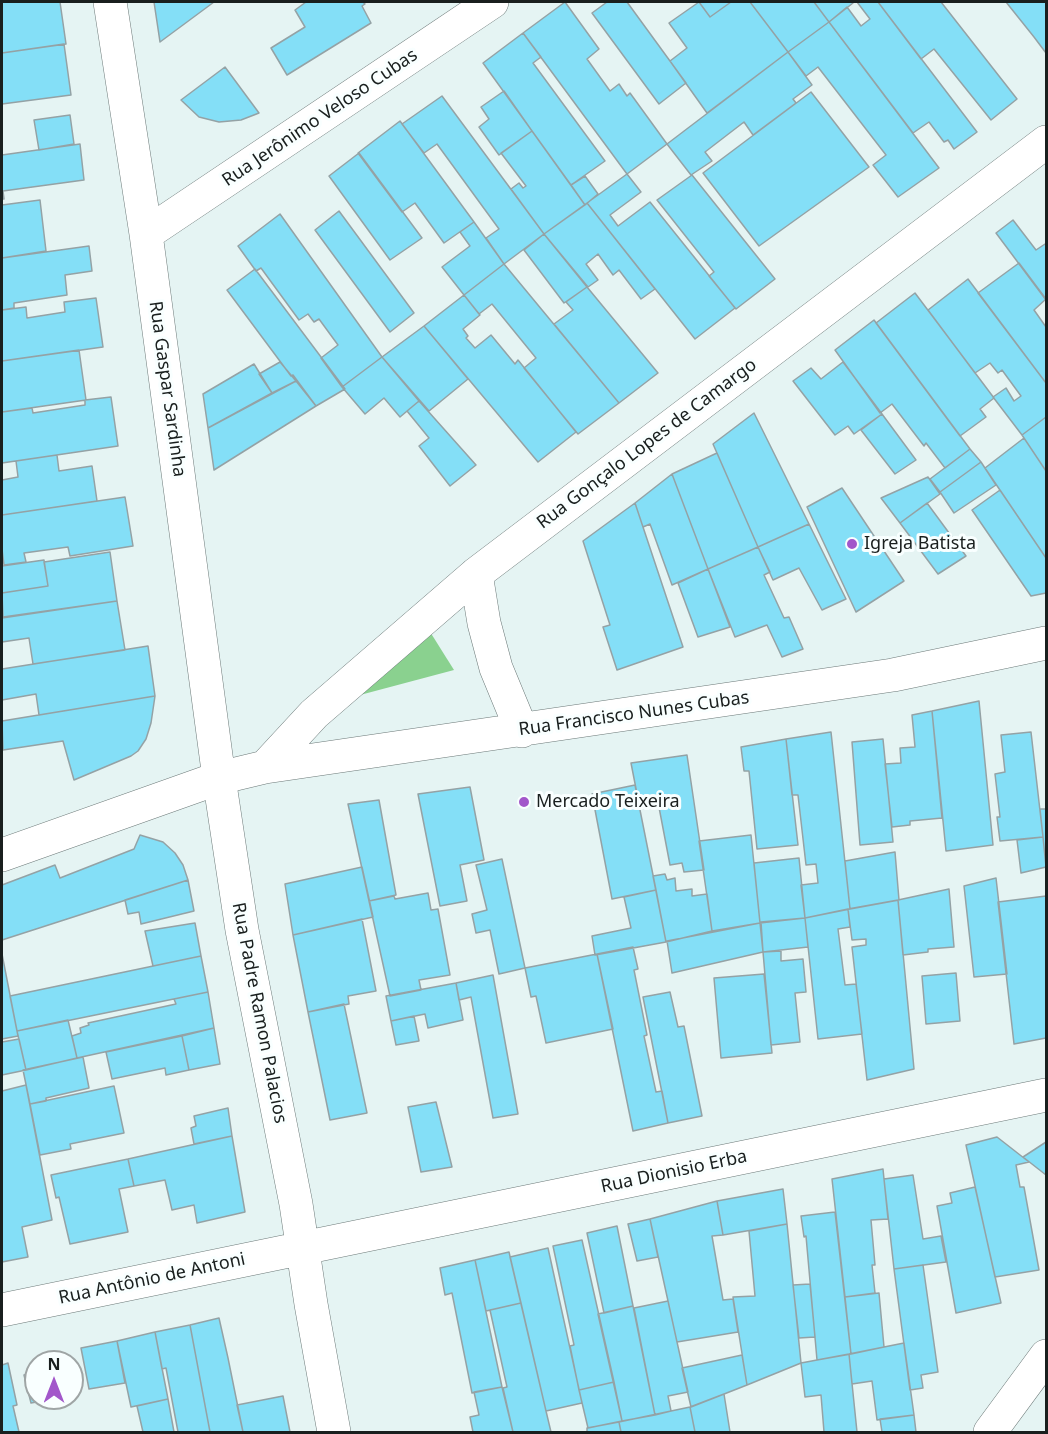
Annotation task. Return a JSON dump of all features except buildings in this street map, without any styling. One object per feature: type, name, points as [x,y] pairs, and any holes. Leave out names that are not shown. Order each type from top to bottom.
[{"type":"street","name":"Rua Gaspar Sardinha","points":[[110,2],[146,234],[219,778]]},
{"type":"street","name":"Rua Jerônimo Veloso Cubas","points":[[146,234],[492,2]]},
{"type":"street","name":"Rua Gonçalo Lopes de Camargo","points":[[265,767],[314,714],[476,574],[1047,142]]},
{"type":"street","points":[[476,574],[484,623],[496,668],[522,731]]},
{"type":"street","name":"Rua Francisco Nunes Cubas","points":[[2,855],[219,778],[265,767],[893,675],[1047,643]]},
{"type":"street","name":"Rua Padre Ramon Palacios","points":[[219,778],[242,930],[294,1192],[334,1432]]},
{"type":"street","name":"Rua Dionisio Erba","points":[[302,1248],[1047,1095]]},
{"type":"street","name":"Rua Antônio de Antoni","points":[[2,1310],[302,1248]]},
{"type":"street","points":[[990,1432],[1047,1356]]},
{"type":"green space","points":[[427,627],[454,670],[345,699]]},
{"type":"place","name":"Igreja Batista","points":[[852,544]]},
{"type":"place","name":"Mercado Teixeira","points":[[524,802]]}]
